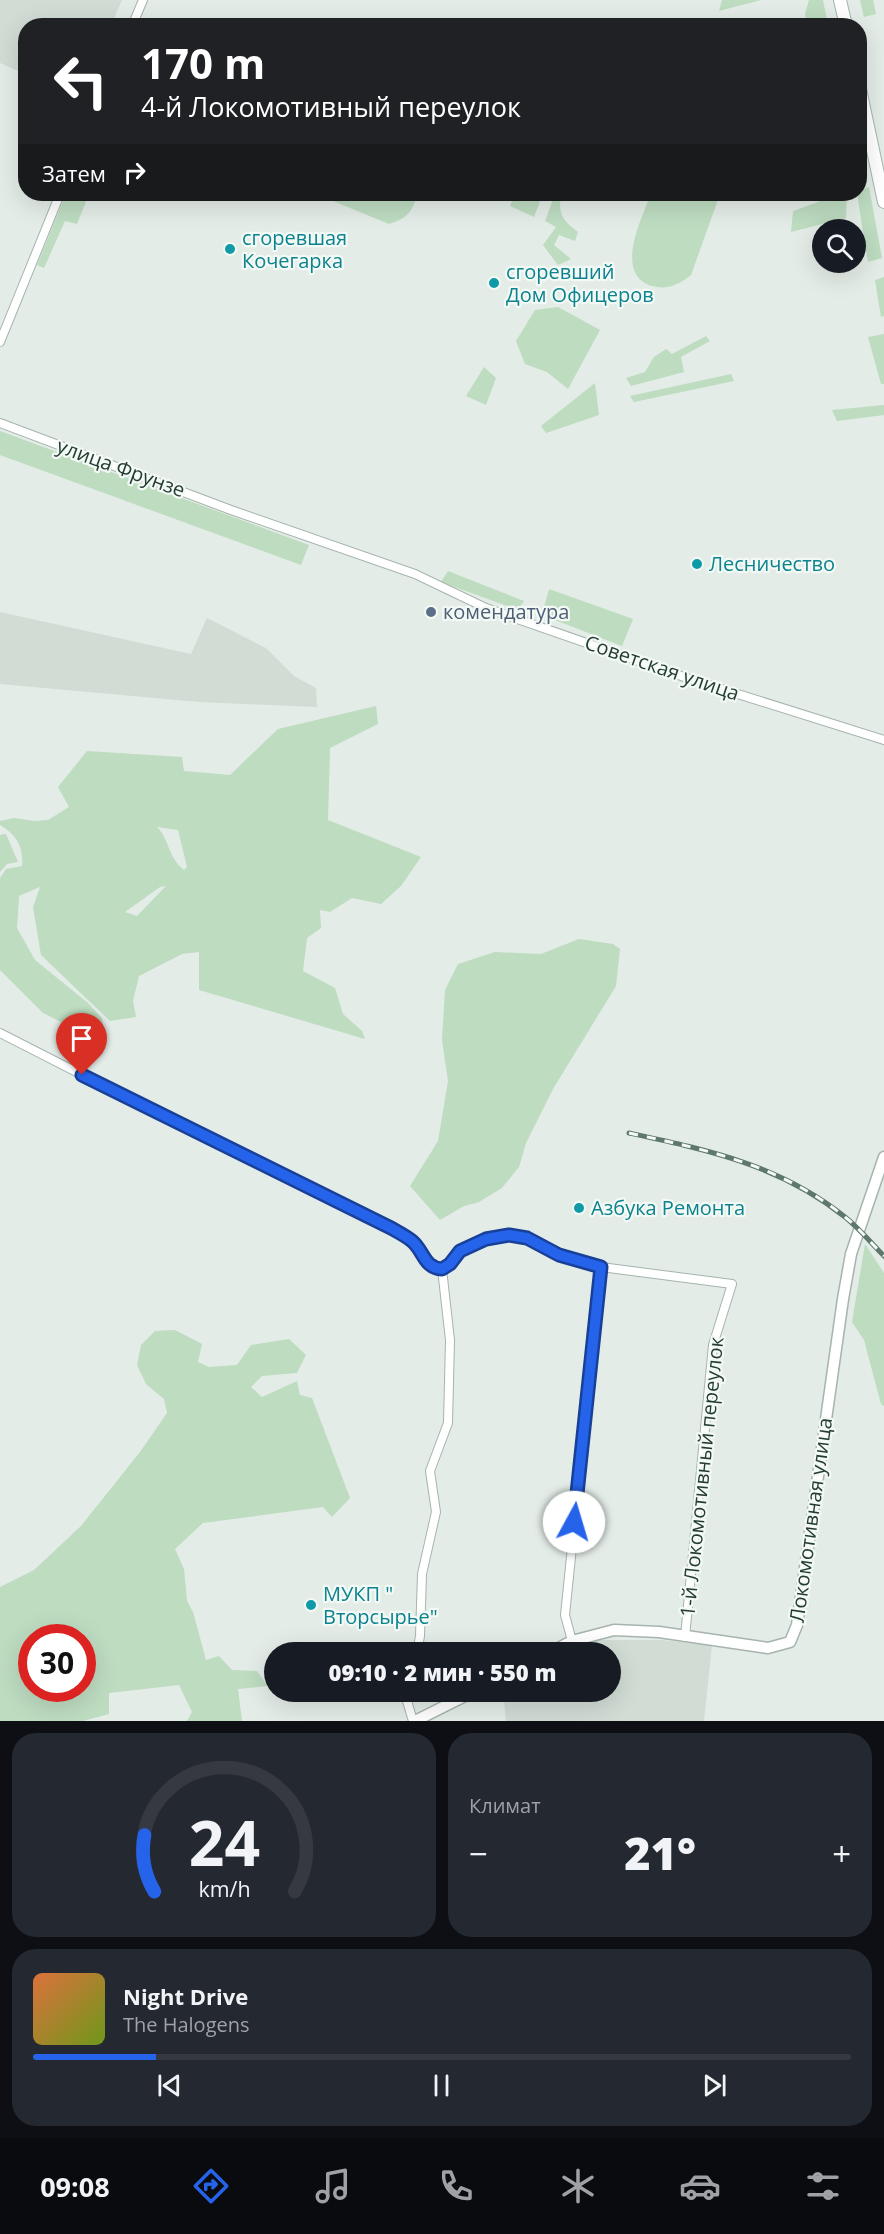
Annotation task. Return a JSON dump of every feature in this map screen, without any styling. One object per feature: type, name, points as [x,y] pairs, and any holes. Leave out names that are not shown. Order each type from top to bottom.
[{"type":"main road","points":[[840,0],[844,18]]},
{"type":"main road","points":[[867,122],[884,202]]},
{"type":"street","points":[[135,18],[143,0]]},
{"type":"street","points":[[0,342],[57,201]]},
{"type":"street","name":"улица Фрунзе","points":[[0,423],[242,513]]},
{"type":"street","name":"Советская улица","points":[[242,513],[415,574],[486,608],[687,678],[884,740]]},
{"type":"street","points":[[0,1034],[391,1228],[414,1242],[434,1269],[442,1269],[450,1264],[460,1251],[486,1239],[509,1235],[527,1238],[559,1255],[601,1267],[565,1615],[572,1641]]},
{"type":"street","name":"Локомотивная улица","points":[[572,1641],[614,1630],[659,1632],[768,1648],[790,1642],[797,1625],[851,1254],[884,1157]]},
{"type":"street","name":"1-й Локомотивный переулок","points":[[601,1267],[732,1284],[713,1345],[685,1637]]},
{"type":"street","points":[[419,1642],[422,1574],[436,1512],[430,1471],[448,1423],[450,1340],[442,1269]]},
{"type":"street","points":[[407,1702],[414,1721],[453,1702]]},
{"type":"shaded area","points":[[0,0],[122,0],[114,18],[18,18],[18,71],[0,63]]},
{"type":"shaded area","points":[[0,612],[191,654],[207,618],[266,648],[294,676],[316,688],[317,707],[199,702],[0,684]]},
{"type":"shaded area","points":[[581,1640],[661,1640],[712,1645],[704,1721],[506,1721],[504,1702],[621,1702],[621,1642],[578,1642]]},
{"type":"green space","points":[[722,0],[761,0],[719,11]]},
{"type":"green space","points":[[809,0],[823,0],[827,18],[806,18]]},
{"type":"green space","points":[[860,0],[873,0],[876,14],[864,17]]},
{"type":"green space","points":[[869,187],[882,258],[868,262],[866,219],[861,219],[858,201],[867,201],[867,188]]},
{"type":"green space","points":[[63,201],[86,201],[77,224],[65,221],[44,268],[37,265]]},
{"type":"green space","points":[[333,201],[415,201],[408,214],[389,224]]},
{"type":"green space","points":[[512,201],[540,201],[534,217],[510,206]]},
{"type":"green space","points":[[552,201],[560,201],[562,216],[578,232],[575,241],[559,235],[554,245],[571,259],[558,265],[543,245],[556,227],[545,221]]},
{"type":"green space","points":[[648,201],[717,201],[691,275],[677,284],[658,287],[640,280],[634,270],[632,258],[637,230]]},
{"type":"green space","points":[[821,201],[847,201],[846,218],[812,219],[812,227],[791,232],[793,211]]},
{"type":"green space","points":[[884,277],[884,316],[881,317],[875,280]]},
{"type":"green space","points":[[558,307],[600,330],[568,389],[547,372],[525,364],[516,341],[535,310]]},
{"type":"green space","points":[[884,334],[884,384],[881,384],[868,337]]},
{"type":"green space","points":[[706,336],[710,341],[681,357],[684,372],[631,386],[626,378],[645,372],[654,357],[666,349],[672,354]]},
{"type":"green space","points":[[484,367],[496,378],[486,405],[466,396]]},
{"type":"green space","points":[[731,374],[734,381],[634,402],[630,396]]},
{"type":"green space","points":[[595,383],[599,415],[546,433],[541,426]]},
{"type":"green space","points":[[884,405],[884,415],[837,421],[832,410]]},
{"type":"green space","points":[[0,431],[309,545],[301,565],[0,455]]},
{"type":"green space","points":[[448,571],[524,601],[518,610],[441,582]]},
{"type":"green space","points":[[549,589],[633,619],[622,646],[542,615]]},
{"type":"green space","points":[[376,706],[378,724],[330,748],[328,820],[421,857],[401,886],[381,904],[352,898],[330,912],[320,910],[321,928],[307,938],[303,971],[335,988],[343,1014],[362,1031],[365,1039],[199,990],[199,952],[182,954],[139,976],[133,1001],[136,1017],[110,1021],[41,955],[33,907],[40,887],[19,896],[17,928],[35,960],[88,1003],[102,1018],[105,1044],[43,1013],[0,970],[0,878],[6,869],[22,866],[22,853],[15,837],[0,825],[0,821],[14,818],[34,821],[48,820],[69,807],[58,787],[87,751],[182,757],[184,771],[230,775],[278,729]],"holes":[[[157,827],[178,830],[187,867],[184,870],[174,859]],[[166,886],[137,916],[125,912],[160,887]]]},
{"type":"green space","points":[[6,834],[18,862],[7,864],[0,872],[0,835]]},
{"type":"green space","points":[[579,939],[613,944],[620,949],[616,986],[553,1089],[526,1143],[519,1167],[502,1188],[479,1202],[464,1206],[440,1220],[410,1186],[438,1141],[448,1081],[442,1040],[445,990],[458,964],[495,952],[541,954]]},
{"type":"green space","points":[[865,1244],[884,1273],[884,1406],[881,1404],[864,1340],[852,1322]]},
{"type":"green space","points":[[175,1330],[202,1344],[198,1362],[209,1367],[237,1365],[251,1345],[289,1339],[306,1355],[297,1373],[262,1376],[251,1387],[262,1397],[297,1381],[300,1395],[312,1398],[350,1498],[332,1517],[323,1507],[203,1523],[175,1549],[184,1569],[187,1601],[193,1612],[206,1660],[219,1656],[232,1670],[257,1671],[264,1681],[264,1686],[238,1689],[242,1721],[187,1721],[192,1712],[179,1685],[109,1693],[109,1714],[83,1721],[0,1721],[0,1587],[34,1570],[81,1526],[140,1452],[167,1413],[164,1399],[146,1384],[137,1365],[141,1345],[155,1331]]},
{"type":"railway","points":[[629,1133],[715,1153],[795,1184],[845,1217],[884,1256]]},
{"type":"place","name":"сгоревшая Кочегарка","points":[[230,249]]},
{"type":"place","name":"сгоревший Дом Офицеров","points":[[494,283]]},
{"type":"place","name":"Лесничество","points":[[697,564]]},
{"type":"place","name":"комендатура","points":[[431,612]]},
{"type":"place","name":"Азбука Ремонта","points":[[579,1208]]},
{"type":"place","name":"МУКП \" Вторсырье\"","points":[[311,1605]]},
{"type":"route","points":[[82,1075],[391,1228],[414,1242],[434,1269],[442,1269],[450,1264],[460,1251],[486,1239],[509,1235],[527,1238],[559,1255],[601,1267],[574,1522]]}]
